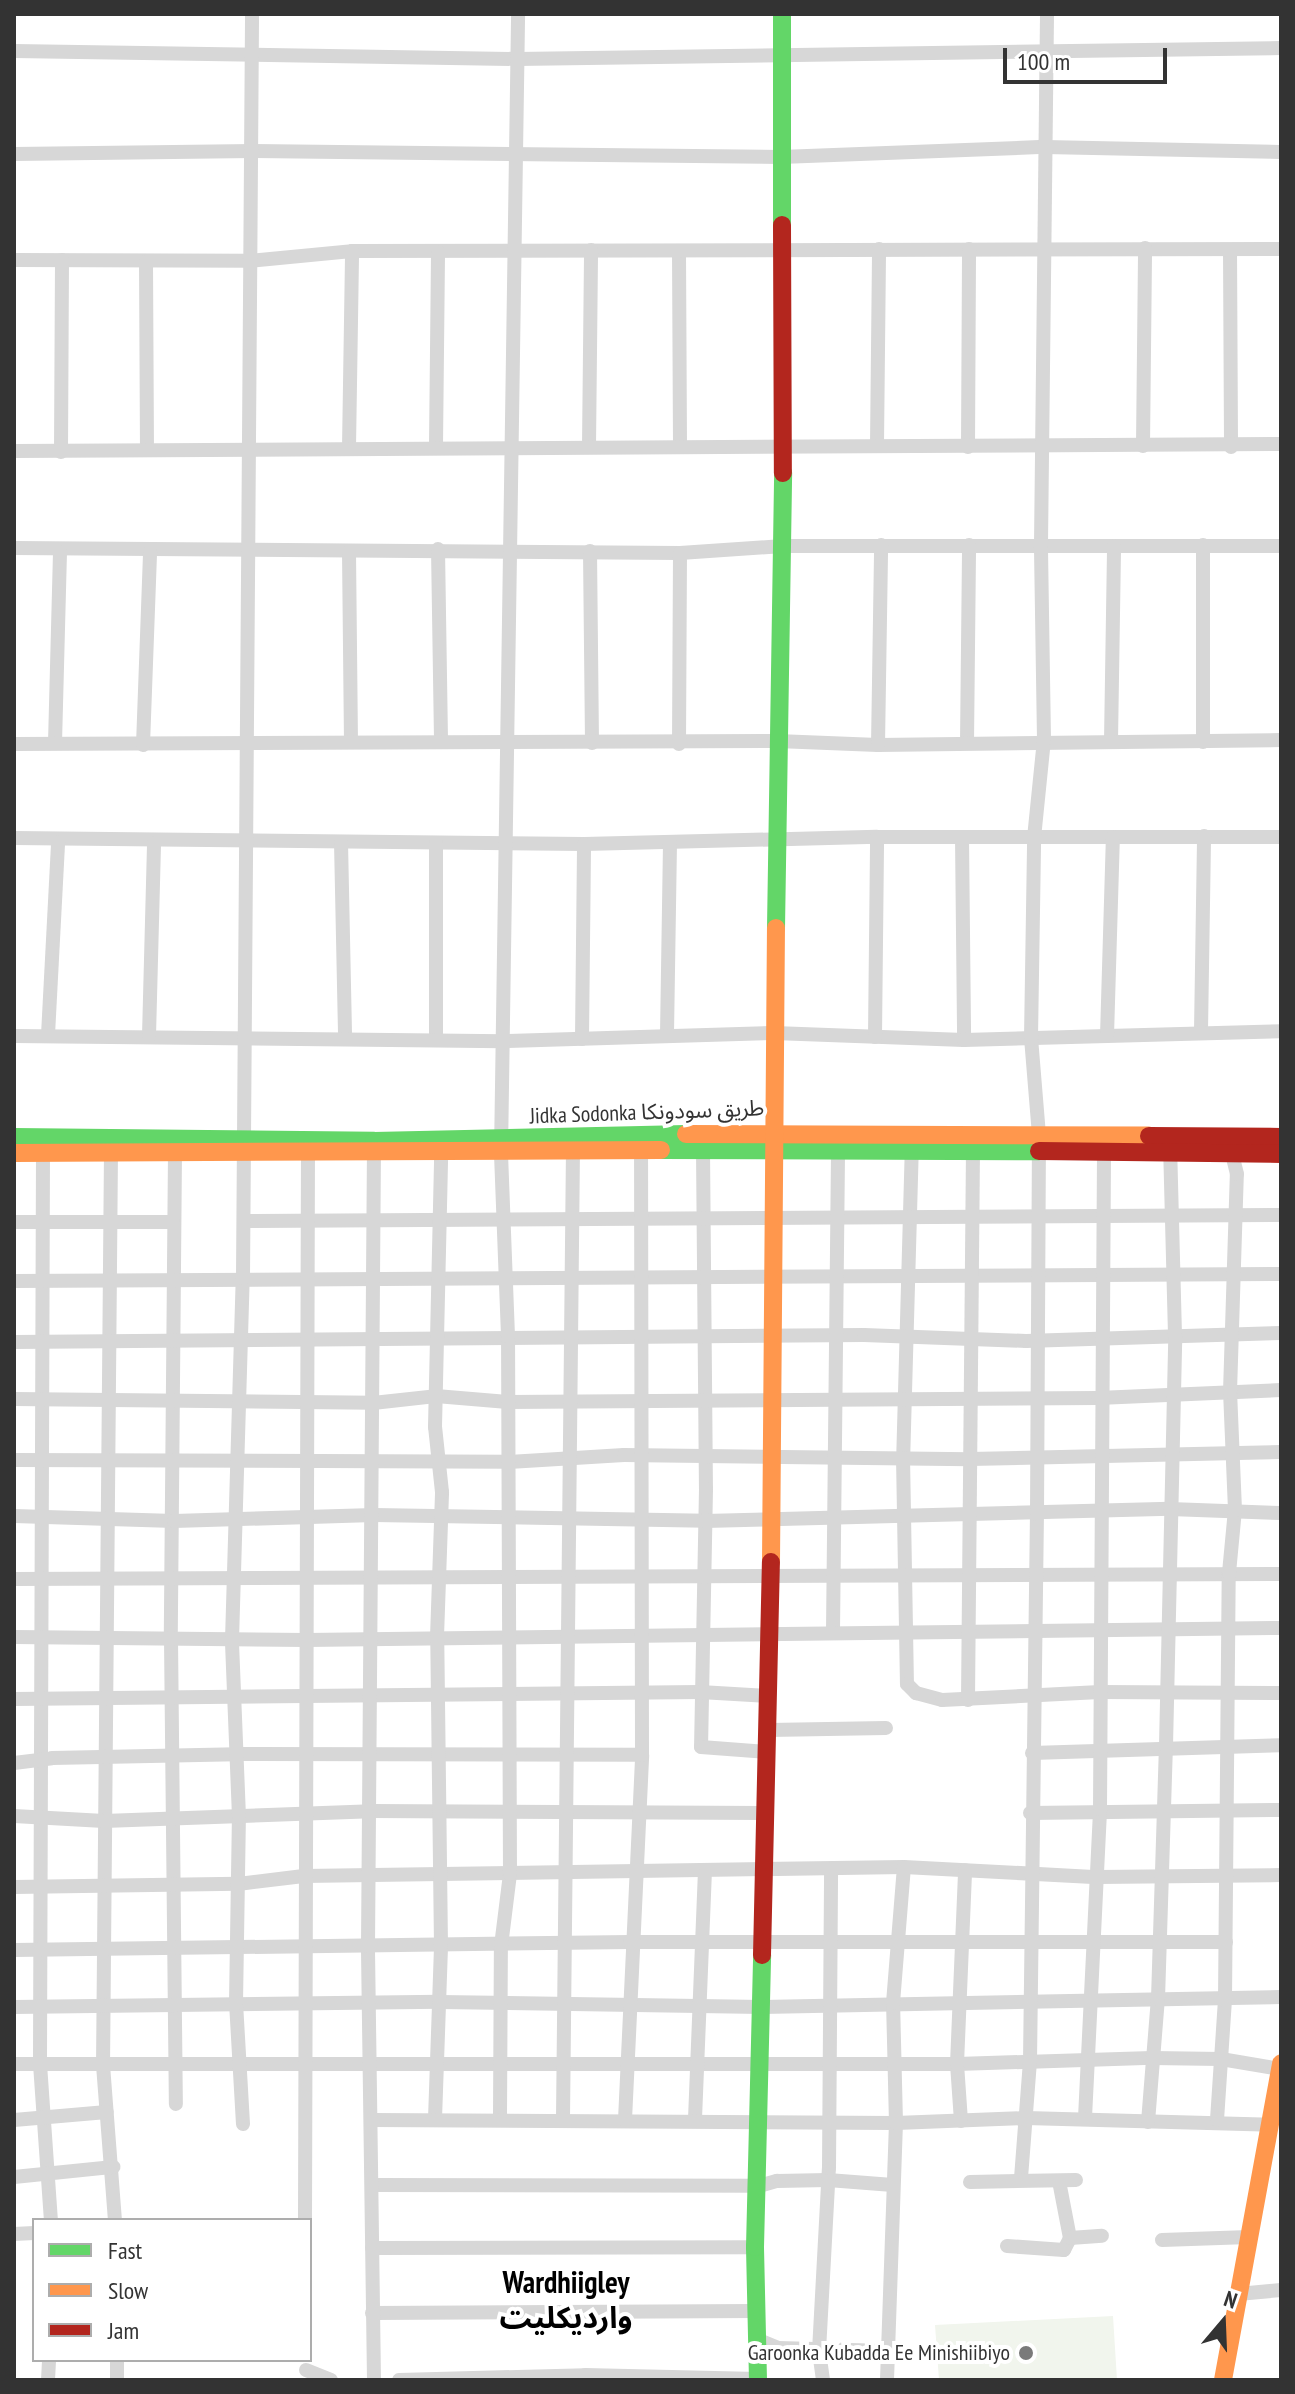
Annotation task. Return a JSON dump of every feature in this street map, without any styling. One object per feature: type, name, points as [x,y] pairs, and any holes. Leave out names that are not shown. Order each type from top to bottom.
[{"type":"street","points":[[243,2124],[243,2064],[236,2003],[239,1817],[232,1640],[242,1401],[246,843],[243,745],[253,151],[252,14]]},
{"type":"street","points":[[500,2117],[501,1946],[510,1874],[511,1814],[508,1336],[501,1146],[518,251],[518,14]]},
{"type":"street","points":[[399,2380],[585,2375],[758,2380],[755,2247],[762,2007],[761,1870],[769,1730],[767,1696],[774,1398],[770,1218],[783,546],[780,445],[782,14]]},
{"type":"street","points":[[1021,2178],[1030,2061],[1028,1998],[1032,1943],[1031,1697],[1037,1514],[1035,1396],[1040,1277],[1038,1144],[1031,1038],[1034,838],[1044,740],[1041,544],[1047,14]]},
{"type":"street","points":[[14,51],[517,59],[662,53],[780,58],[1046,50],[1281,48]]},
{"type":"street","points":[[14,154],[253,151],[519,157],[781,157],[1045,147],[1281,152]]},
{"type":"street","points":[[1143,446],[1145,248]]},
{"type":"street","points":[[877,445],[879,249]]},
{"type":"street","points":[[968,447],[969,249]]},
{"type":"street","points":[[14,260],[249,261],[352,251],[1281,249]]},
{"type":"street","points":[[589,447],[591,250]]},
{"type":"street","points":[[1230,250],[1231,447]]},
{"type":"street","points":[[349,448],[352,251]]},
{"type":"street","points":[[436,446],[438,252]]},
{"type":"street","points":[[679,252],[680,447]]},
{"type":"street","points":[[61,452],[62,260]]},
{"type":"street","points":[[146,262],[147,450]]},
{"type":"street","points":[[14,451],[515,445],[1042,448],[1281,444]]},
{"type":"street","points":[[878,745],[881,545]]},
{"type":"street","points":[[967,743],[969,545]]},
{"type":"street","points":[[1203,545],[1203,742]]},
{"type":"street","points":[[14,548],[60,552],[511,549],[680,553],[783,546],[1281,546]]},
{"type":"street","points":[[1111,741],[1114,546]]},
{"type":"street","points":[[438,549],[441,742]]},
{"type":"street","points":[[590,551],[592,743]]},
{"type":"street","points":[[55,743],[60,552]]},
{"type":"street","points":[[143,745],[150,552]]},
{"type":"street","points":[[349,552],[351,742]]},
{"type":"street","points":[[679,744],[680,553]]},
{"type":"street","points":[[14,744],[679,744],[777,741],[878,745],[1044,740],[1281,740]]},
{"type":"street","points":[[1201,1031],[1204,836]]},
{"type":"street","points":[[875,1037],[877,837]]},
{"type":"street","points":[[14,838],[58,842],[584,844],[776,843],[877,837],[1281,837]]},
{"type":"street","points":[[962,837],[964,1040]]},
{"type":"street","points":[[1107,1036],[1113,837]]},
{"type":"street","points":[[48,1035],[58,842]]},
{"type":"street","points":[[341,842],[345,1039]]},
{"type":"street","points":[[149,1036],[154,843]]},
{"type":"street","points":[[436,843],[436,1038]]},
{"type":"street","points":[[667,1034],[670,843]]},
{"type":"street","points":[[582,1039],[584,844]]},
{"type":"street","points":[[14,1036],[504,1041],[774,1033],[964,1040],[1281,1031]]},
{"type":"street","points":[[1148,2122],[1160,1945],[1175,1335],[1173,1155],[1168,1136]]},
{"type":"street","name":"Jidka Sodonka طريق سودونكا","points":[[14,1153],[175,1152],[242,1147],[308,1154],[373,1147],[441,1154],[501,1146],[573,1152],[703,1150],[772,1141],[838,1149],[912,1142],[973,1151],[1168,1136],[1281,1137]]},
{"type":"street","name":"Jidka Sodonka طريق سودونكا","points":[[14,1137],[242,1147],[912,1142],[1038,1144],[1104,1154],[1281,1154]]},
{"type":"street","points":[[912,1142],[912,1217],[907,1277],[908,1397],[903,1457],[907,1684],[932,1698],[968,1700],[1100,1692],[1281,1693]]},
{"type":"street","points":[[373,1147],[374,1515],[369,1695],[371,1811],[368,1946],[373,2003],[374,2380]]},
{"type":"street","points":[[833,1632],[833,1516],[838,1399],[835,1338],[839,1278],[838,1149]]},
{"type":"street","points":[[625,2120],[630,1942],[642,1755],[643,1520],[639,1456],[642,1399],[639,1276],[641,1150]]},
{"type":"street","points":[[703,1150],[705,1521],[700,1692],[703,1751],[767,1752]]},
{"type":"street","points":[[111,1151],[104,1577],[103,2065],[115,2218]]},
{"type":"street","points":[[968,1700],[973,1151]]},
{"type":"street","points":[[175,1152],[175,1463],[171,1639],[176,2104]]},
{"type":"street","points":[[563,2119],[570,1875],[573,1152]]},
{"type":"street","points":[[43,1153],[46,1224],[40,1400],[44,1950],[40,2064],[45,2174],[51,2218]]},
{"type":"street","points":[[305,2218],[303,1813],[308,1154]]},
{"type":"street","points":[[435,2119],[441,1946],[437,1637],[442,1517],[436,1396],[440,1338],[441,1154]]},
{"type":"street","points":[[1085,2118],[1100,1809],[1097,1574],[1101,1456],[1098,1398],[1104,1335],[1104,1154]]},
{"type":"street","points":[[1217,2120],[1225,2000],[1229,1573],[1235,1510],[1230,1392],[1234,1216],[1232,1154]]},
{"type":"street","points":[[244,1221],[912,1217],[971,1220],[1281,1215]]},
{"type":"street","points":[[14,1222],[173,1222]]},
{"type":"street","points":[[14,1281],[1281,1274]]},
{"type":"street","points":[[14,1342],[508,1336],[835,1338],[908,1335],[1037,1339],[1281,1333]]},
{"type":"street","points":[[14,1399],[373,1403],[436,1396],[508,1402],[970,1395],[1098,1398],[1173,1392],[1281,1390]]},
{"type":"street","points":[[14,1460],[175,1463],[238,1459],[372,1458],[509,1462],[571,1456],[970,1459],[1281,1452]]},
{"type":"street","points":[[14,1516],[174,1521],[374,1515],[705,1521],[905,1513],[1037,1514],[1170,1509],[1281,1513]]},
{"type":"street","points":[[14,1579],[703,1577],[834,1573],[969,1577],[1281,1574]]},
{"type":"street","points":[[14,1637],[306,1640],[1032,1629],[1229,1632],[1281,1628]]},
{"type":"street","points":[[14,1699],[106,1694],[304,1696],[700,1692],[767,1696]]},
{"type":"street","points":[[769,1730],[886,1728]]},
{"type":"street","points":[[1032,1753],[1099,1754],[1166,1746],[1281,1745]]},
{"type":"street","points":[[14,1763],[105,1756],[304,1753],[370,1756],[642,1755]]},
{"type":"street","points":[[1030,1813],[1100,1809],[1281,1810]]},
{"type":"street","points":[[14,1816],[104,1821],[371,1811],[569,1815],[639,1811],[764,1813]]},
{"type":"street","points":[[14,1887],[238,1884],[304,1876],[705,1874],[904,1867],[1098,1877],[1281,1875]]},
{"type":"street","points":[[887,2380],[896,2123],[893,2003],[904,1867]]},
{"type":"street","points":[[823,2380],[819,2351],[830,2122],[827,2061],[831,1869]]},
{"type":"street","points":[[961,2121],[957,2064],[965,1870]]},
{"type":"street","points":[[695,2119],[698,1944],[705,1874]]},
{"type":"street","points":[[14,1950],[630,1942],[1160,1945],[1226,1942]]},
{"type":"street","points":[[14,2007],[174,2002],[306,2005],[440,2002],[762,2007],[1028,1998],[1225,2000],[1281,1997]]},
{"type":"street","points":[[14,2064],[760,2061],[957,2064],[1152,2058],[1221,2059],[1280,2066],[1223,2380]]},
{"type":"street","points":[[14,2120],[107,2112]]},
{"type":"street","points":[[372,2120],[500,2117],[896,2123],[1085,2118],[1148,2122],[1217,2120],[1271,2125]]},
{"type":"street","points":[[14,2177],[113,2167]]},
{"type":"street","points":[[970,2182],[1021,2178],[1076,2180]]},
{"type":"street","points":[[374,2185],[759,2186],[777,2181],[828,2180],[893,2185]]},
{"type":"street","points":[[1007,2246],[1064,2250],[1070,2238],[1059,2181]]},
{"type":"street","points":[[1070,2238],[1102,2236]]},
{"type":"street","points":[[1162,2240],[1249,2237]]},
{"type":"street","points":[[372,2248],[755,2247]]},
{"type":"street","points":[[1238,2294],[1281,2290]]},
{"type":"street","points":[[372,2313],[756,2311]]},
{"type":"street","points":[[756,2339],[778,2348],[888,2351]]},
{"type":"street","points":[[306,2370],[331,2380]]},
{"type":"shaded area","name":"Garoonka Kubadda Ee Minishiibiyo","points":[[1113,2316],[1117,2380],[939,2380],[935,2325]]},
{"type":"traffic: fast","points":[[782,14],[782,225]]},
{"type":"traffic: fast","points":[[776,928],[783,473]]},
{"type":"traffic: fast","points":[[14,1137],[374,1141],[686,1134]]},
{"type":"traffic: fast","points":[[661,1150],[1039,1151]]},
{"type":"traffic: fast","points":[[758,2380],[755,2247],[762,1955]]},
{"type":"traffic: slow","points":[[771,1562],[776,928]]},
{"type":"traffic: slow","points":[[686,1134],[1149,1136]]},
{"type":"traffic: slow","points":[[14,1153],[661,1150]]},
{"type":"traffic: slow","points":[[1223,2380],[1281,2063]]},
{"type":"traffic: jam","points":[[782,225],[783,473]]},
{"type":"traffic: jam","points":[[1149,1136],[1281,1137]]},
{"type":"traffic: jam","points":[[1039,1151],[1281,1154]]},
{"type":"traffic: jam","points":[[762,1955],[771,1562]]},
{"type":"place","name":"Garoonka Kubadda Ee Minishiibiyo","points":[[1026,2353]]},
{"type":"district","name":"Wardhiigley وارديكليت","points":[[566,2299]]}]
